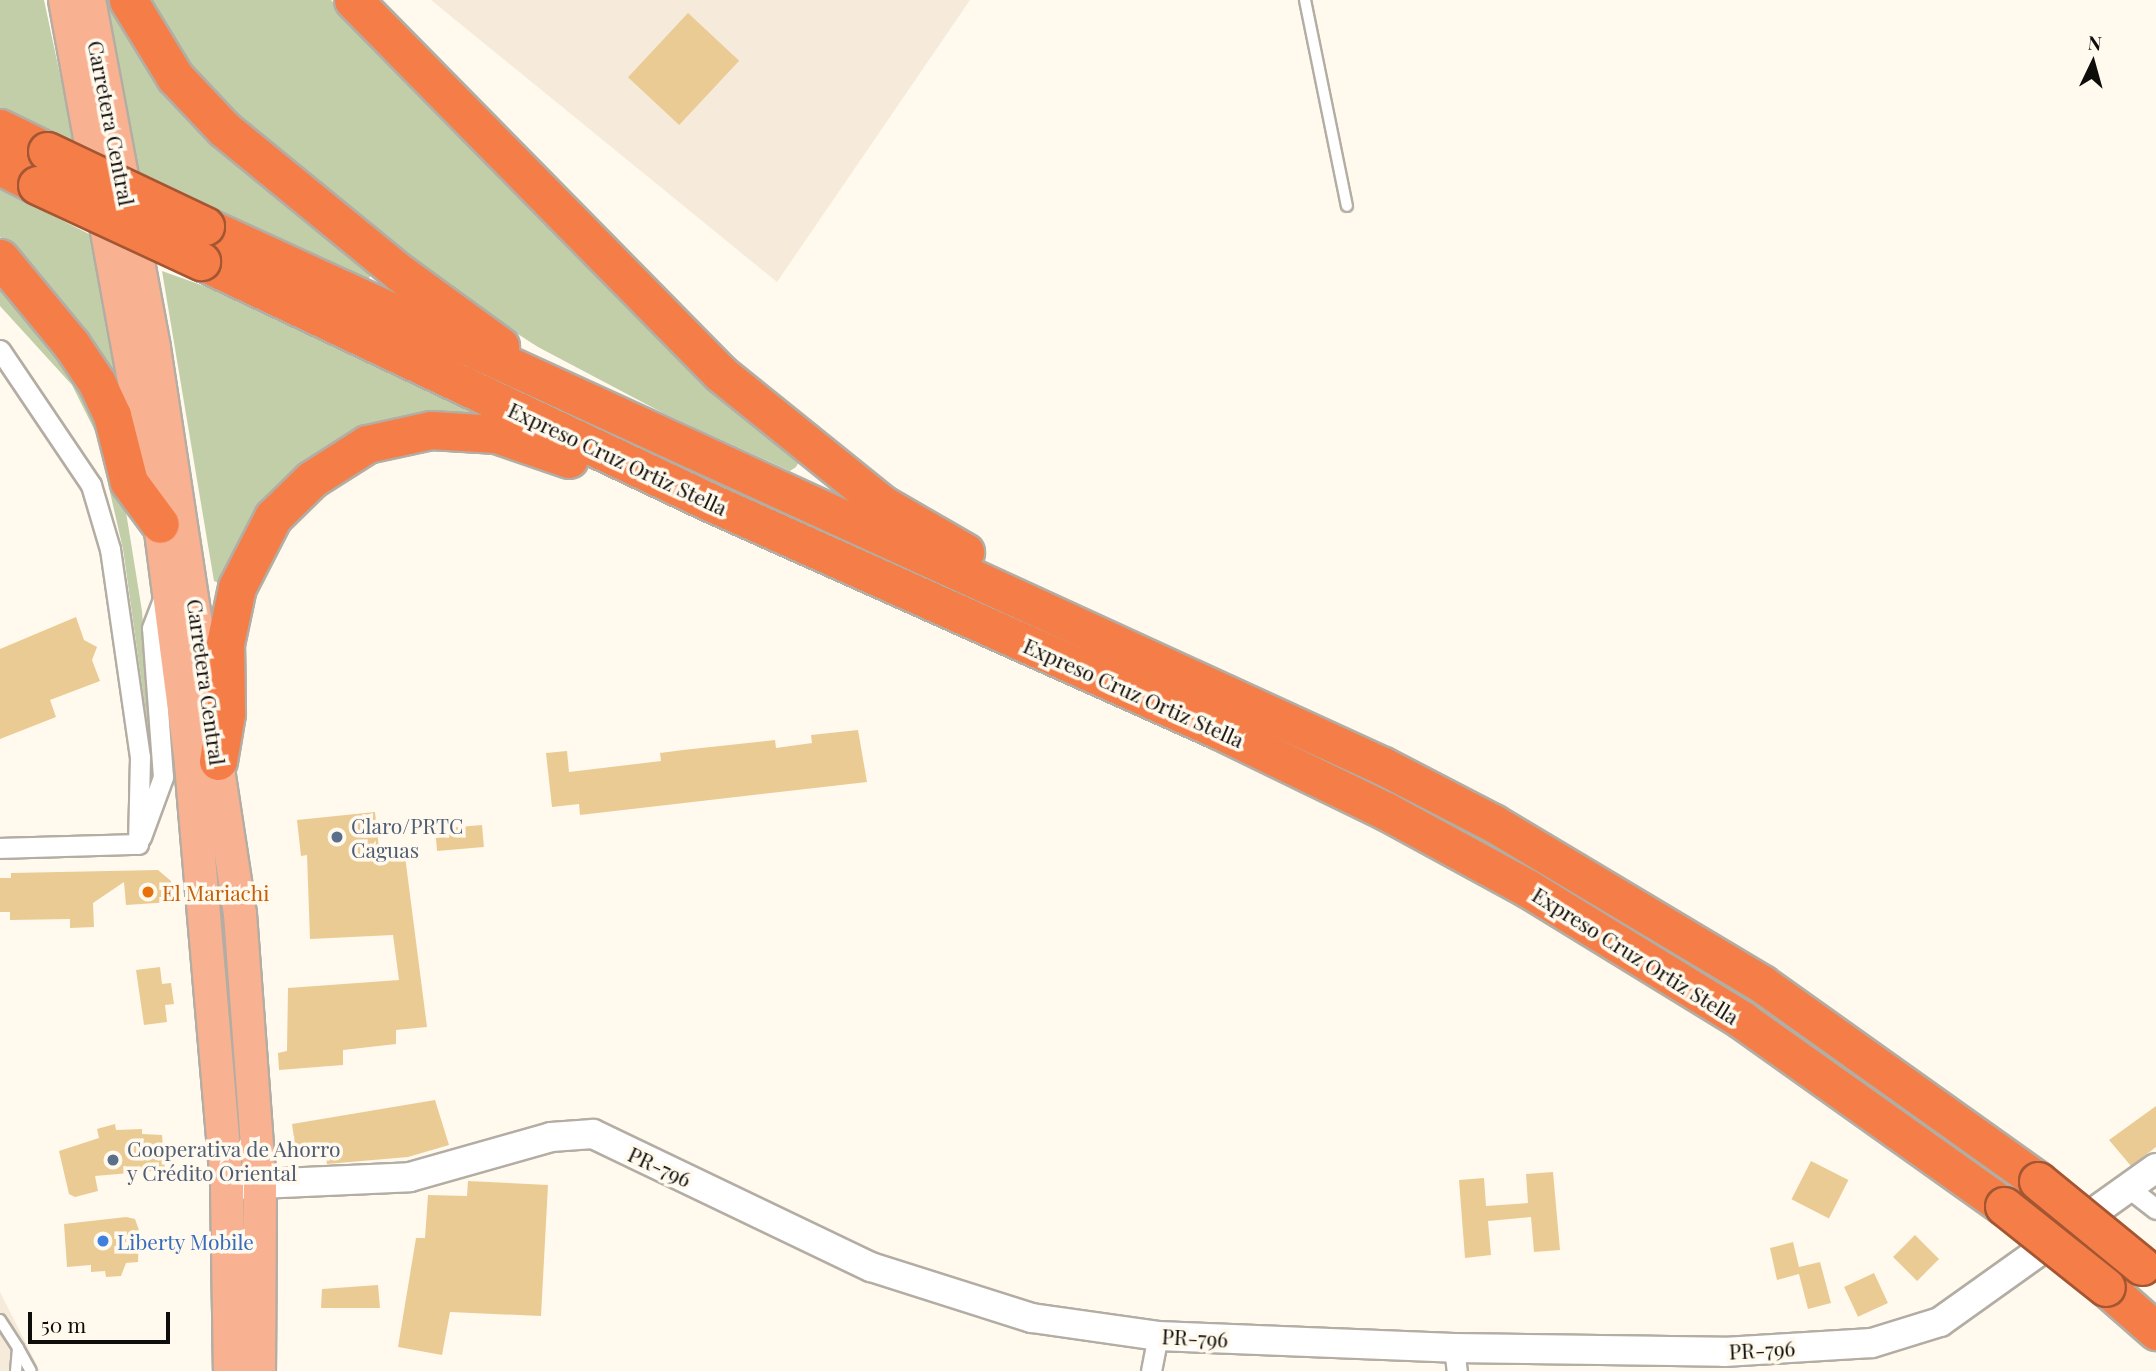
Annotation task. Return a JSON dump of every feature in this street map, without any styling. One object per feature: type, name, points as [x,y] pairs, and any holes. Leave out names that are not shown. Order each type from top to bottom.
[{"type":"highway","points":[[128,0],[175,77],[223,130],[400,273],[495,340],[520,371]]},
{"type":"highway","points":[[353,0],[721,374],[881,503],[1086,630]]},
{"type":"highway","name":"Expreso Cruz Ortiz Stella","points":[[0,128],[47,151],[203,243],[709,502],[1219,730],[1433,836],[1538,894],[1731,1013],[2004,1206],[2106,1287],[2156,1331]]},
{"type":"highway","name":"Expreso Cruz Ortiz Stella","points":[[0,166],[37,185],[203,243],[520,371],[1382,766],[1562,862],[1762,984],[2038,1181],[2149,1272]]},
{"type":"highway","points":[[0,258],[72,344],[97,383],[112,415],[129,482],[160,524]]},
{"type":"highway","points":[[218,761],[226,713],[228,616],[253,549],[293,495],[338,460],[367,444],[431,429],[496,434],[614,479],[709,502]]},
{"type":"main road","name":"Carretera Central","points":[[65,0],[160,524],[168,584],[208,922],[227,1185],[230,1371]]},
{"type":"main road","name":"Carretera Central","points":[[89,0],[155,348],[218,761],[248,989],[260,1186],[259,1371]]},
{"type":"street","points":[[0,350],[91,485],[110,550],[140,757],[138,844]]},
{"type":"street","points":[[138,844],[163,777],[152,628],[168,584]]},
{"type":"street","points":[[0,848],[138,844]]},
{"type":"street","name":"PR-796","points":[[227,1185],[260,1186],[410,1177],[551,1137],[593,1135],[871,1266],[1032,1318],[1158,1336],[1456,1360],[1724,1352],[1872,1343],[1940,1322],[2156,1168]]},
{"type":"street","points":[[2129,1188],[2156,1209]]},
{"type":"street","points":[[1151,1371],[1158,1336]]},
{"type":"lane","points":[[1305,0],[1347,206]]},
{"type":"lane","points":[[0,1321],[31,1371]]},
{"type":"lane","points":[[16,1371],[19,1348]]},
{"type":"shaded area","points":[[431,0],[970,0],[777,282]]},
{"type":"shaded area","points":[[0,1292],[40,1371],[0,1371]]},
{"type":"green space","points":[[0,0],[44,0],[76,150],[0,115]]},
{"type":"green space","points":[[107,0],[117,0],[377,266],[367,281],[140,178]]},
{"type":"green space","points":[[143,0],[331,0],[800,460],[796,467],[790,471],[663,413],[538,347],[449,290],[284,161],[188,71]]},
{"type":"green space","points":[[0,189],[93,236],[122,401],[34,272],[0,237]]},
{"type":"green space","points":[[0,268],[84,377],[121,481],[142,611],[154,771],[123,549],[97,435],[72,385],[0,306]]},
{"type":"green space","points":[[162,271],[232,296],[493,419],[395,420],[219,583],[214,581]]},
{"type":"building","points":[[688,13],[739,61],[679,125],[628,77]]},
{"type":"building","points":[[76,617],[84,640],[97,647],[92,660],[100,681],[50,700],[56,717],[0,739],[0,649]]},
{"type":"building","points":[[858,730],[867,782],[580,815],[579,804],[552,807],[546,753],[567,751],[569,772],[661,761],[660,753],[683,750],[775,740],[776,748],[812,743],[811,735]]},
{"type":"building","points":[[375,812],[380,858],[405,856],[427,1027],[396,1030],[396,1044],[343,1050],[343,1065],[279,1070],[278,1053],[287,1051],[288,988],[399,980],[393,935],[310,939],[307,855],[301,856],[297,820]]},
{"type":"building","points":[[482,825],[484,847],[437,851],[435,829]]},
{"type":"building","points":[[158,870],[171,881],[172,902],[126,905],[124,882],[93,903],[94,927],[70,928],[70,919],[10,920],[10,912],[0,912],[0,878],[11,878],[11,873]]},
{"type":"building","points":[[160,967],[162,984],[171,983],[174,1004],[165,1005],[167,1022],[144,1025],[136,970]]},
{"type":"building","points":[[435,1100],[449,1145],[408,1157],[327,1164],[324,1145],[295,1145],[292,1124]]},
{"type":"building","points":[[2156,1106],[2156,1147],[2131,1166],[2109,1140]]},
{"type":"building","name":"Cooperativa de Ahorro y Crédito Oriental","points":[[115,1124],[116,1130],[142,1129],[142,1134],[162,1135],[165,1170],[95,1176],[98,1191],[75,1197],[69,1194],[59,1151],[99,1138],[97,1129]]},
{"type":"building","points":[[1811,1161],[1848,1180],[1829,1218],[1791,1199]]},
{"type":"building","points":[[1553,1172],[1560,1250],[1534,1252],[1531,1217],[1488,1221],[1491,1255],[1465,1258],[1459,1180],[1484,1178],[1486,1206],[1528,1203],[1526,1174]]},
{"type":"building","points":[[468,1181],[548,1185],[541,1316],[450,1312],[442,1355],[398,1347],[416,1238],[425,1238],[428,1195],[467,1196]]},
{"type":"building","name":"Liberty Mobile","points":[[126,1217],[135,1219],[139,1230],[138,1262],[126,1263],[121,1276],[106,1277],[105,1271],[91,1272],[91,1265],[67,1267],[64,1224]]},
{"type":"building","points":[[1915,1235],[1939,1259],[1917,1281],[1893,1257]]},
{"type":"building","points":[[1793,1242],[1799,1267],[1820,1262],[1831,1303],[1808,1309],[1799,1274],[1777,1280],[1770,1248]]},
{"type":"building","points":[[1874,1273],[1888,1303],[1858,1317],[1844,1287]]},
{"type":"building","points":[[378,1285],[380,1308],[321,1308],[322,1289]]},
{"type":"place","name":"Claro/PRTC Caguas","points":[[337,837]]},
{"type":"place","name":"El Mariachi","points":[[148,892]]},
{"type":"place","name":"Cooperativa de Ahorro y Crédito Oriental","points":[[113,1160]]},
{"type":"place","name":"Liberty Mobile","points":[[103,1241]]}]
